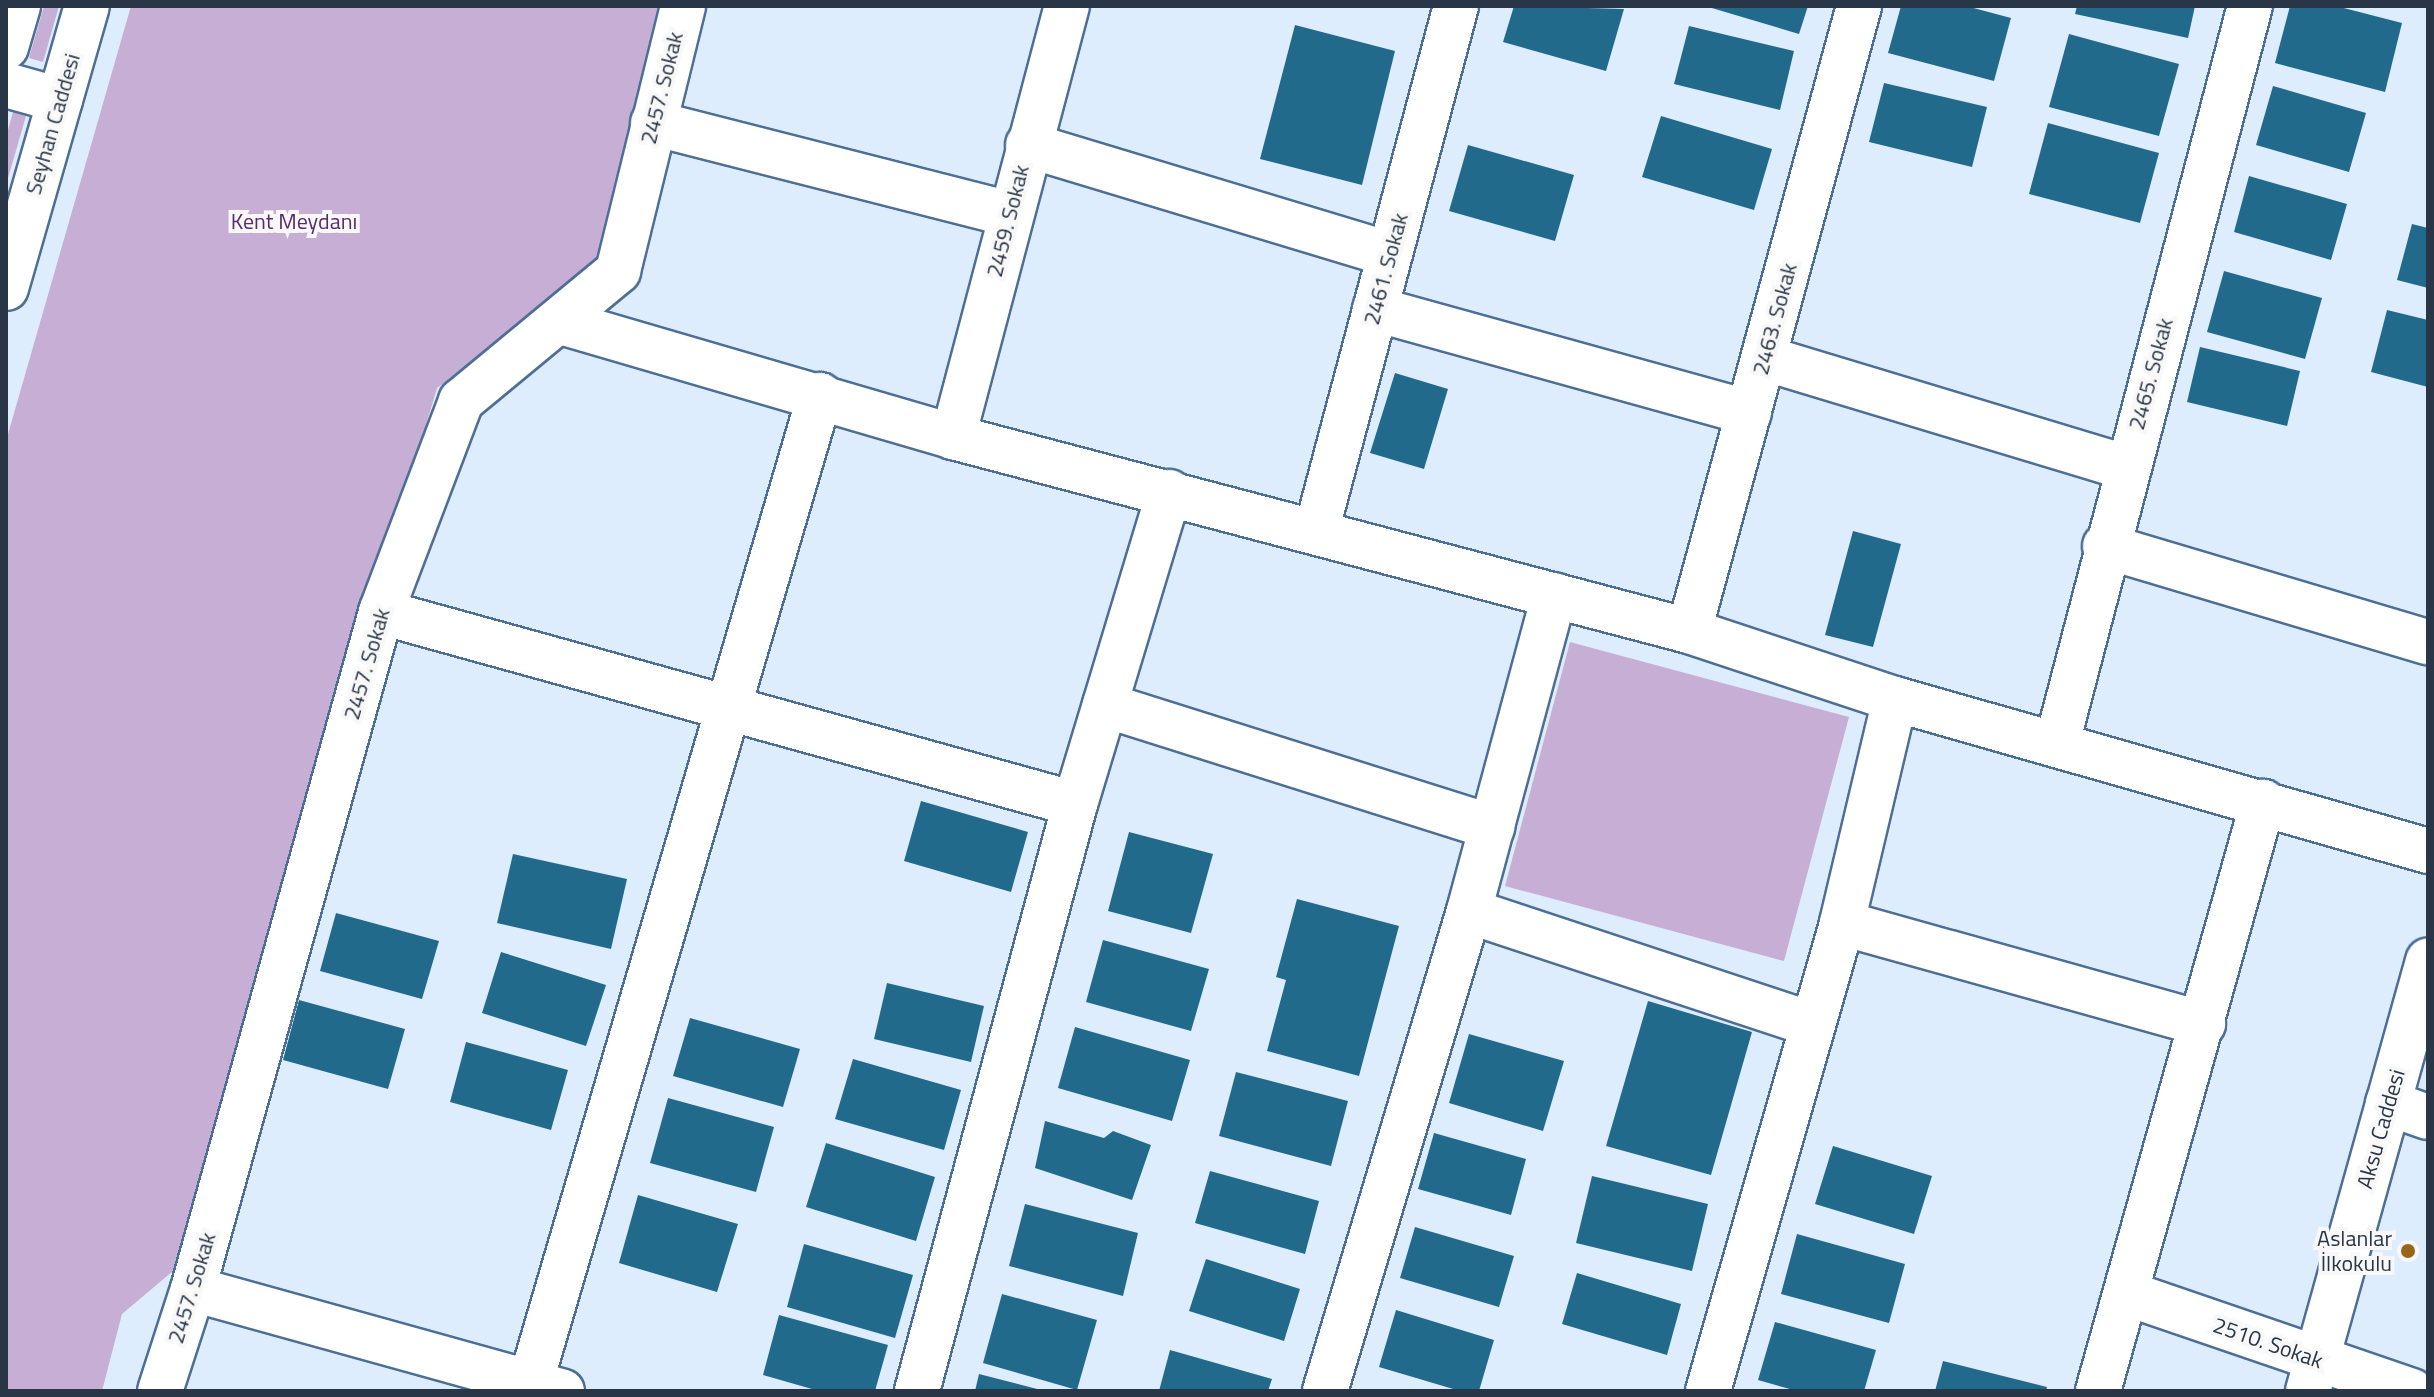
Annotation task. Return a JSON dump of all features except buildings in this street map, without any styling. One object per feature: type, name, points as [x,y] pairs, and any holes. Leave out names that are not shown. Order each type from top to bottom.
[{"type":"street","points":[[6,47],[18,6]]},
{"type":"street","name":"Seyhan Caddesi","points":[[6,288],[87,6]]},
{"type":"street","name":"2457. Sokak","points":[[160,1391],[193,1289],[381,612],[461,401],[561,322],[618,271],[683,6]]},
{"type":"street","name":"2459. Sokak","points":[[953,437],[1067,6]]},
{"type":"street","name":"2461. Sokak","points":[[1316,532],[1456,6]]},
{"type":"street","name":"2463. Sokak","points":[[1689,631],[1859,6]]},
{"type":"street","name":"2465. Sokak","points":[[2057,743],[2105,546],[2250,6]]},
{"type":"street","points":[[6,85],[60,100]]},
{"type":"street","points":[[653,123],[1010,214]]},
{"type":"street","points":[[1028,145],[1389,254]]},
{"type":"street","points":[[1375,309],[1749,413]]},
{"type":"street","points":[[561,322],[820,395],[953,437],[1689,631],[1895,699],[2428,851]]},
{"type":"street","points":[[1764,358],[2126,467]]},
{"type":"street","points":[[193,1289],[540,1388],[729,707],[820,395]]},
{"type":"street","points":[[917,1391],[1075,804],[1169,492]]},
{"type":"street","points":[[2105,546],[2428,642]]},
{"type":"street","points":[[1325,1391],[1469,911],[1554,595]]},
{"type":"street","points":[[381,612],[1075,804]]},
{"type":"street","points":[[1708,1391],[1842,923],[1895,699]]},
{"type":"street","points":[[1105,705],[1492,827]]},
{"type":"street","points":[[2098,1391],[2263,802]]},
{"type":"street","points":[[1469,911],[1813,1025]]},
{"type":"street","points":[[1842,923],[2203,1024]]},
{"type":"street","name":"Aksu Caddesi","points":[[2312,1376],[2408,1110],[2428,960]]},
{"type":"street","name":"2510. Sokak","points":[[2126,1293],[2312,1376],[2412,1391]]},
{"type":"green space","points":[[44,6],[59,6],[43,62],[29,58]]},
{"type":"green space","name":"Kent Meydanı","points":[[131,6],[669,6],[597,266],[437,388],[173,1271],[122,1314],[102,1391],[6,1391],[6,441]]},
{"type":"green space","points":[[13,112],[26,116],[6,185],[6,137]]},
{"type":"green space","points":[[1570,642],[1849,717],[1784,961],[1505,886]]},
{"type":"place","name":"Aslanlar İlkokulu","points":[[2408,1251]]}]
